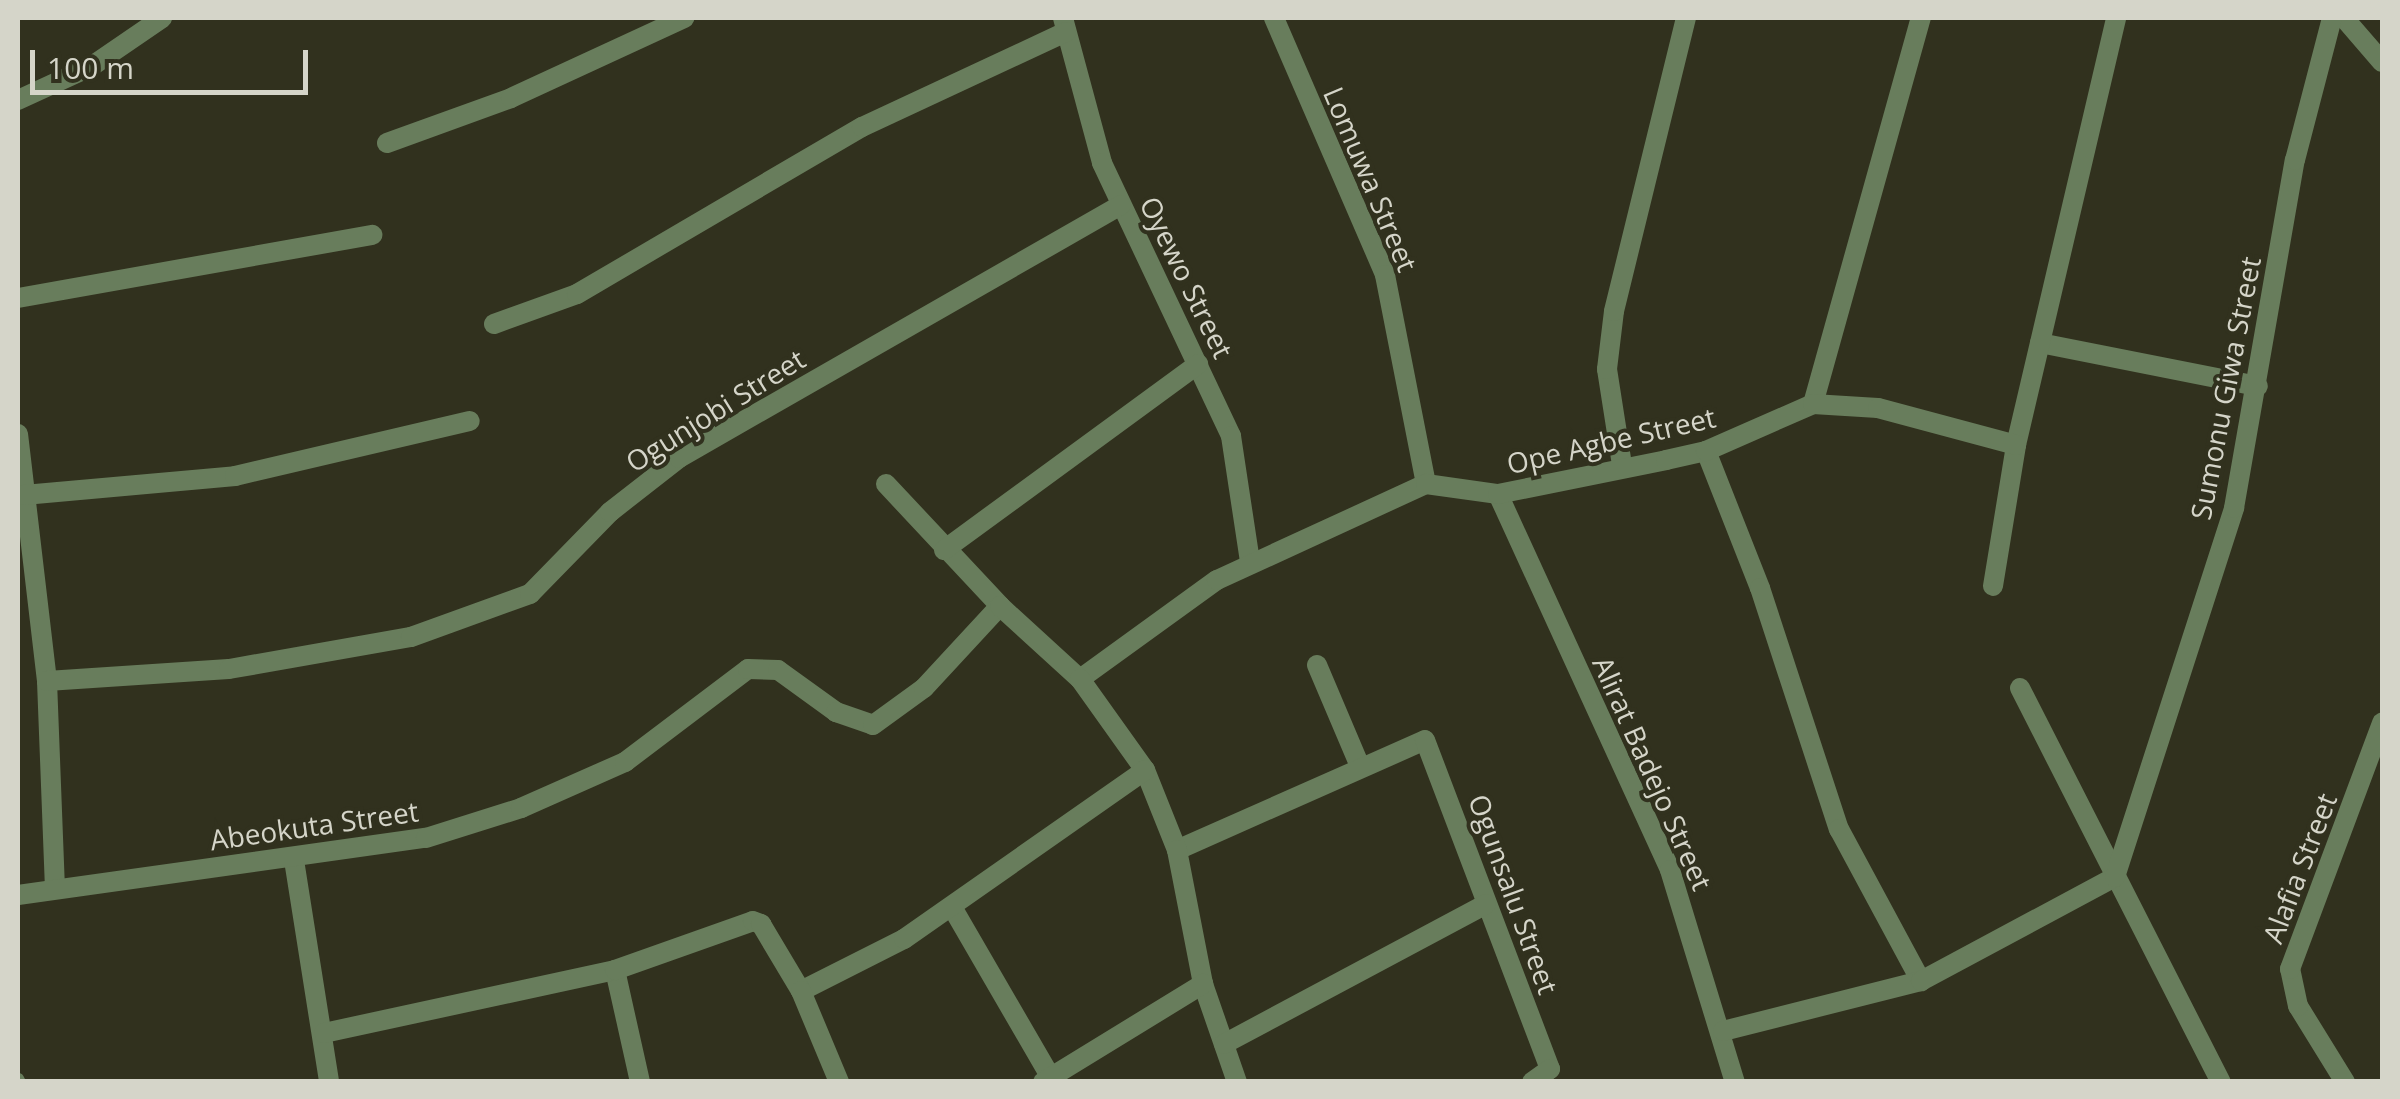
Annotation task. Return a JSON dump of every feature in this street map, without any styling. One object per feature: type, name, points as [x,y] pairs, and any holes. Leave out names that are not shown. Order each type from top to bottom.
[{"type":"street","points":[[18,100],[92,66],[162,18]]},
{"type":"street","points":[[388,143],[512,98],[684,18]]},
{"type":"street","name":"Lomuwa Street","points":[[1274,18],[1385,275],[1426,484]]},
{"type":"street","points":[[1622,465],[1607,369],[1614,311],[1686,18]]},
{"type":"street","points":[[1814,404],[1921,18]]},
{"type":"street","points":[[1992,586],[2016,444],[2116,18]]},
{"type":"street","name":"Sumonu Giwa Street","points":[[2116,877],[2234,508],[2295,160],[2332,18]]},
{"type":"street","points":[[2344,18],[2382,62]]},
{"type":"street","points":[[494,324],[578,294],[862,126],[1064,25]]},
{"type":"street","name":"Oyewo Street","points":[[1064,25],[1091,128],[1121,205],[1198,364],[1235,452],[1250,562]]},
{"type":"street","name":"Ogunjobi Street","points":[[47,681],[229,669],[412,637],[530,594],[610,512],[679,458],[1121,205]]},
{"type":"street","points":[[18,298],[372,236]]},
{"type":"street","points":[[2040,343],[2258,386]]},
{"type":"street","points":[[944,550],[1198,364]]},
{"type":"street","name":"Ope Agbe Street","points":[[1426,484],[1498,494],[1622,465],[1706,451],[1814,404],[1878,408],[2016,444]]},
{"type":"street","points":[[24,495],[235,476],[470,421]]},
{"type":"street","points":[[18,434],[47,681],[55,886]]},
{"type":"street","points":[[1706,451],[1760,588],[1839,829],[1921,982]]},
{"type":"street","points":[[886,484],[944,550],[1080,680],[1145,770],[1176,850],[1203,984],[1236,1082]]},
{"type":"street","points":[[1080,680],[1250,562],[1426,484]]},
{"type":"street","name":"Alirat Badejo Street","points":[[1498,494],[1670,870],[1723,1031],[1735,1082]]},
{"type":"street","name":"Abeokuta Street","points":[[18,895],[55,886],[294,860],[426,838],[522,808],[625,762],[748,668],[778,670],[836,712],[873,725],[924,688],[1000,606]]},
{"type":"street","points":[[1176,850],[1359,764],[1317,665]]},
{"type":"street","points":[[2020,688],[2221,1082]]},
{"type":"street","name":"Alafia Street","points":[[2345,1082],[2298,1006],[2290,969],[2382,724]]},
{"type":"street","name":"Ogunsalu Street","points":[[1359,764],[1425,740],[1551,1075]]},
{"type":"street","points":[[801,990],[952,907],[1145,770]]},
{"type":"street","points":[[294,860],[329,1082]]},
{"type":"street","points":[[1723,1031],[1921,982],[2116,877]]},
{"type":"street","points":[[1224,1044],[1486,904]]},
{"type":"street","points":[[952,907],[1047,1080],[1203,984]]},
{"type":"street","points":[[324,1033],[615,970],[753,922],[761,924],[801,990],[839,1082]]},
{"type":"street","points":[[615,970],[640,1082]]},
{"type":"street","points":[[1532,1082],[1551,1075]]}]
